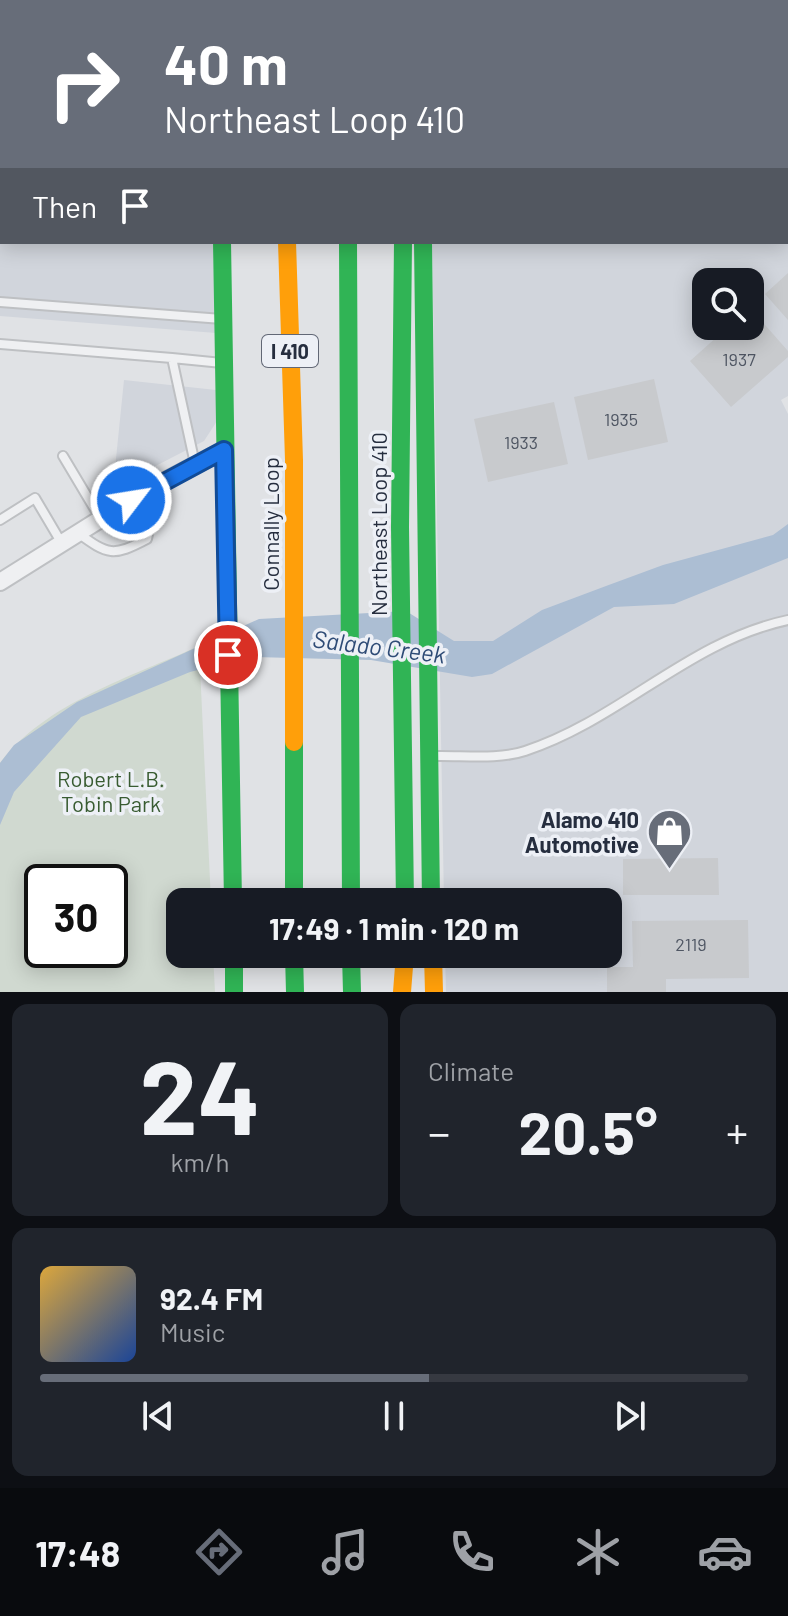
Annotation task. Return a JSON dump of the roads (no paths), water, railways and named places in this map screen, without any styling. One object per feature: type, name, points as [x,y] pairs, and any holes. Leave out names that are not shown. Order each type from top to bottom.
[{"type":"main road","points":[[222,244],[233,888]]},
{"type":"main road","name":"Connally Loop","points":[[287,244],[294,460],[294,888]]},
{"type":"main road","name":"I 410","points":[[348,244],[351,888]]},
{"type":"main road","name":"Northeast Loop 410","points":[[403,244],[404,888]]},
{"type":"main road","points":[[423,244],[431,888]]},
{"type":"main road","points":[[234,968],[234,992]]},
{"type":"main road","points":[[294,968],[295,992]]},
{"type":"main road","points":[[351,968],[352,992]]},
{"type":"main road","points":[[402,992],[405,968]]},
{"type":"main road","points":[[407,968],[409,992]]},
{"type":"main road","points":[[433,968],[434,992]]},
{"type":"street","points":[[0,582],[142,493],[224,450]]},
{"type":"lane","points":[[0,302],[223,319]]},
{"type":"lane","points":[[0,344],[223,363]]},
{"type":"lane","points":[[172,358],[195,464]]},
{"type":"lane","points":[[63,456],[100,518]]},
{"type":"lane","points":[[77,532],[103,552],[123,552],[147,539],[150,525],[142,493]]},
{"type":"lane","points":[[0,520],[35,498],[61,542]]},
{"type":"lane","points":[[428,756],[522,752],[586,725],[716,643],[788,620]]},
{"type":"water","name":"Salado Creek","points":[[788,524],[788,558],[674,604],[614,607],[492,674],[472,677],[371,660],[249,657],[190,672],[81,717],[14,792],[0,825],[0,763],[14,745],[77,702],[259,619],[406,611],[454,641],[493,641],[542,610],[663,565],[773,535]]},
{"type":"place","name":"Alamo 410 Automotive","points":[[670,871]]},
{"type":"park label","name":"Robert L.B. Tobin Park","points":[[111,790]]}]
